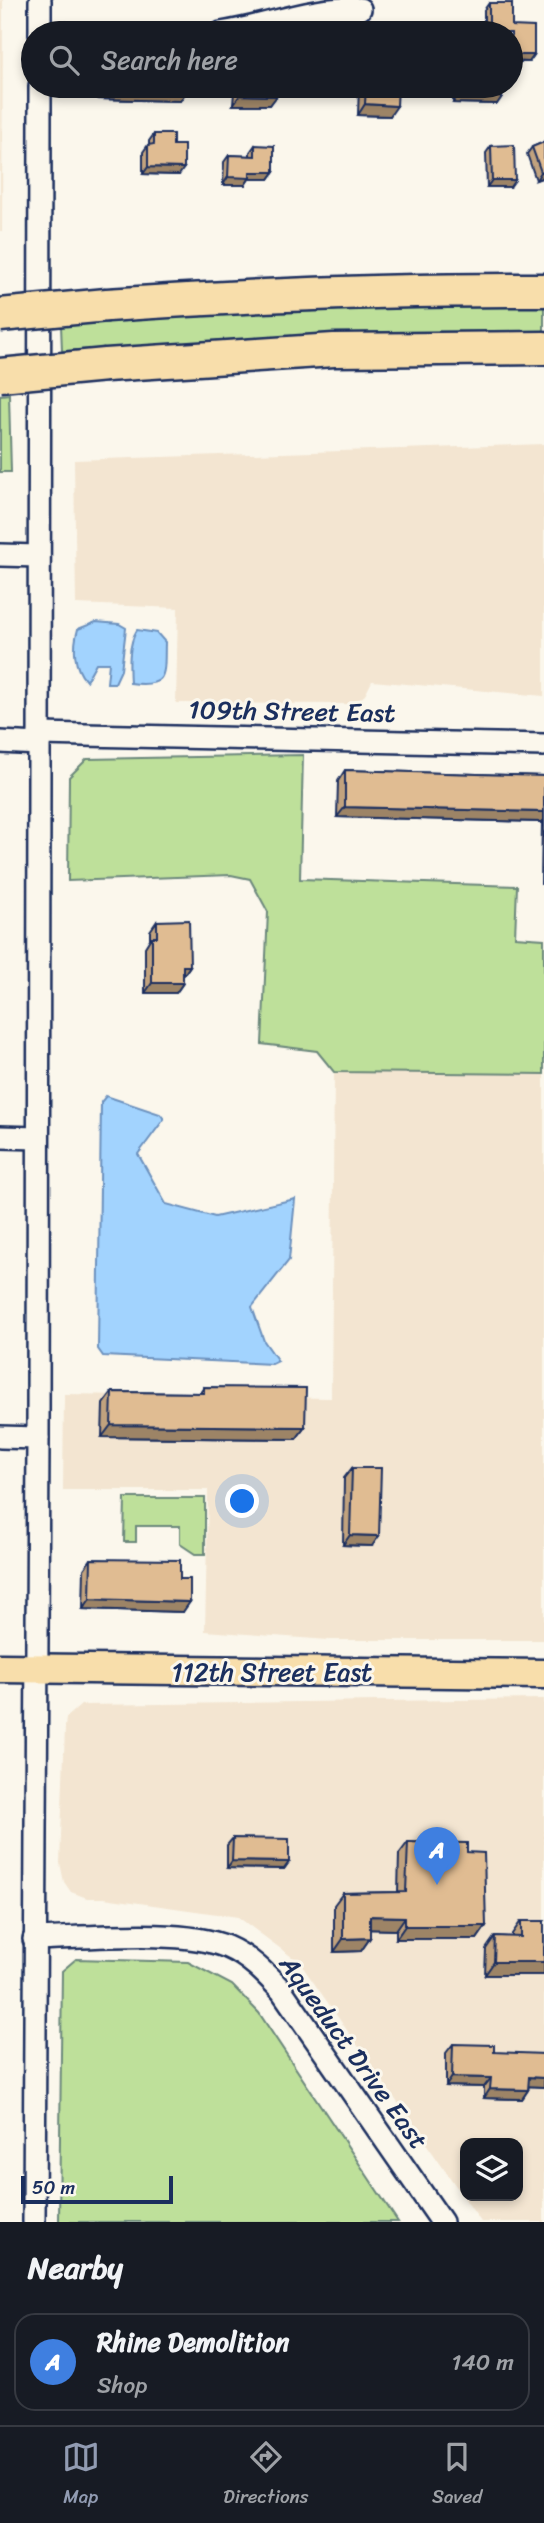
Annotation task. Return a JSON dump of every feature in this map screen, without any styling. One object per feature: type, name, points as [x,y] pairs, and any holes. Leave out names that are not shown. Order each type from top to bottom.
[{"type":"highway","points":[[0,315],[219,297],[420,289],[544,290]]},
{"type":"highway","points":[[0,375],[334,350],[544,348]]},
{"type":"main road","name":"112th Street East","points":[[0,1668],[544,1674]]},
{"type":"street","points":[[40,0],[40,21]]},
{"type":"street","points":[[270,21],[335,8],[360,9]]},
{"type":"street","points":[[34,2222],[40,98]]},
{"type":"street","points":[[0,555],[39,556]]},
{"type":"street","name":"109th Street East","points":[[0,742],[38,739],[544,745]]},
{"type":"street","points":[[0,1137],[38,1138]]},
{"type":"street","points":[[0,1437],[38,1438]]},
{"type":"street","name":"Aqueduct Drive East","points":[[34,1939],[202,1939],[224,1945],[253,1962],[282,1991],[316,2037],[442,2222]]},
{"type":"shaded area","points":[[0,0],[3,0],[2,231],[0,231]]},
{"type":"shaded area","points":[[544,444],[544,696],[372,681],[365,695],[354,704],[176,703],[178,608],[76,604],[74,460]]},
{"type":"shaded area","points":[[334,1072],[544,1074],[544,1640],[329,1640],[205,1631],[208,1490],[63,1490],[64,1394],[331,1398]]},
{"type":"shaded area","points":[[544,1699],[544,2222],[481,2222],[466,2201],[523,2201],[523,2138],[460,2138],[460,2192],[300,1963],[238,1917],[104,1898],[87,1898],[71,1892],[64,1882],[60,1863],[66,1718],[81,1705]]},
{"type":"green space","points":[[544,307],[544,331],[380,332],[62,351],[61,325],[232,313]]},
{"type":"green space","points":[[9,394],[11,472],[0,472],[0,395]]},
{"type":"green space","points":[[303,755],[300,879],[517,886],[515,937],[544,939],[544,1074],[334,1072],[317,1051],[262,1044],[268,912],[250,879],[231,875],[68,881],[69,777],[87,759]]},
{"type":"green space","points":[[125,1498],[205,1498],[205,1554],[195,1554],[180,1544],[180,1526],[136,1526],[136,1542],[124,1542]]},
{"type":"green space","points":[[76,1959],[188,1962],[232,1985],[259,2013],[398,2222],[59,2222],[62,1971]]},
{"type":"water","points":[[96,622],[119,624],[126,628],[121,670],[115,683],[107,683],[109,663],[96,663],[86,681],[76,663],[75,642],[78,629]]},
{"type":"water","points":[[137,630],[157,633],[165,642],[164,671],[158,681],[130,683],[129,662]]},
{"type":"water","points":[[106,1096],[160,1114],[164,1119],[138,1154],[166,1204],[215,1217],[295,1199],[289,1260],[252,1307],[264,1341],[278,1361],[272,1364],[103,1356],[98,1349],[101,1102]]},
{"type":"building","points":[[489,3],[512,3],[512,21],[489,21]]},
{"type":"building","points":[[523,26],[534,27],[534,55],[523,55]]},
{"type":"building","points":[[365,98],[397,98],[397,106],[365,104]]},
{"type":"building","points":[[154,134],[173,134],[173,145],[184,145],[184,168],[148,167],[148,145],[154,144]]},
{"type":"building","points":[[544,142],[544,171],[541,172],[532,147]]},
{"type":"building","points":[[255,145],[274,146],[274,172],[250,172],[250,178],[228,177],[229,155],[255,156]]},
{"type":"building","points":[[514,145],[515,180],[492,180],[491,146]]},
{"type":"building","points":[[345,770],[544,776],[544,812],[345,807]]},
{"type":"building","points":[[189,920],[190,966],[183,966],[183,983],[152,983],[152,937],[157,937],[157,921]]},
{"type":"building","points":[[204,1387],[306,1388],[305,1427],[111,1425],[112,1392],[204,1393]]},
{"type":"building","points":[[352,1468],[381,1468],[379,1536],[350,1535]]},
{"type":"building","points":[[91,1559],[180,1560],[180,1579],[190,1579],[190,1602],[90,1599]]},
{"type":"building","points":[[233,1838],[289,1839],[289,1862],[232,1861]]},
{"type":"building","points":[[408,1842],[467,1843],[467,1852],[484,1853],[486,1926],[405,1926],[405,1917],[370,1916],[370,1938],[343,1939],[343,1893],[406,1892]]},
{"type":"building","points":[[521,1921],[544,1921],[544,1962],[494,1962],[495,1936],[521,1937]]},
{"type":"building","points":[[453,2044],[494,2045],[494,2052],[544,2054],[544,2078],[529,2077],[528,2090],[490,2089],[491,2078],[452,2077]]},
{"type":"place","name":"Rhine Demolition","points":[[437,1885]]}]
